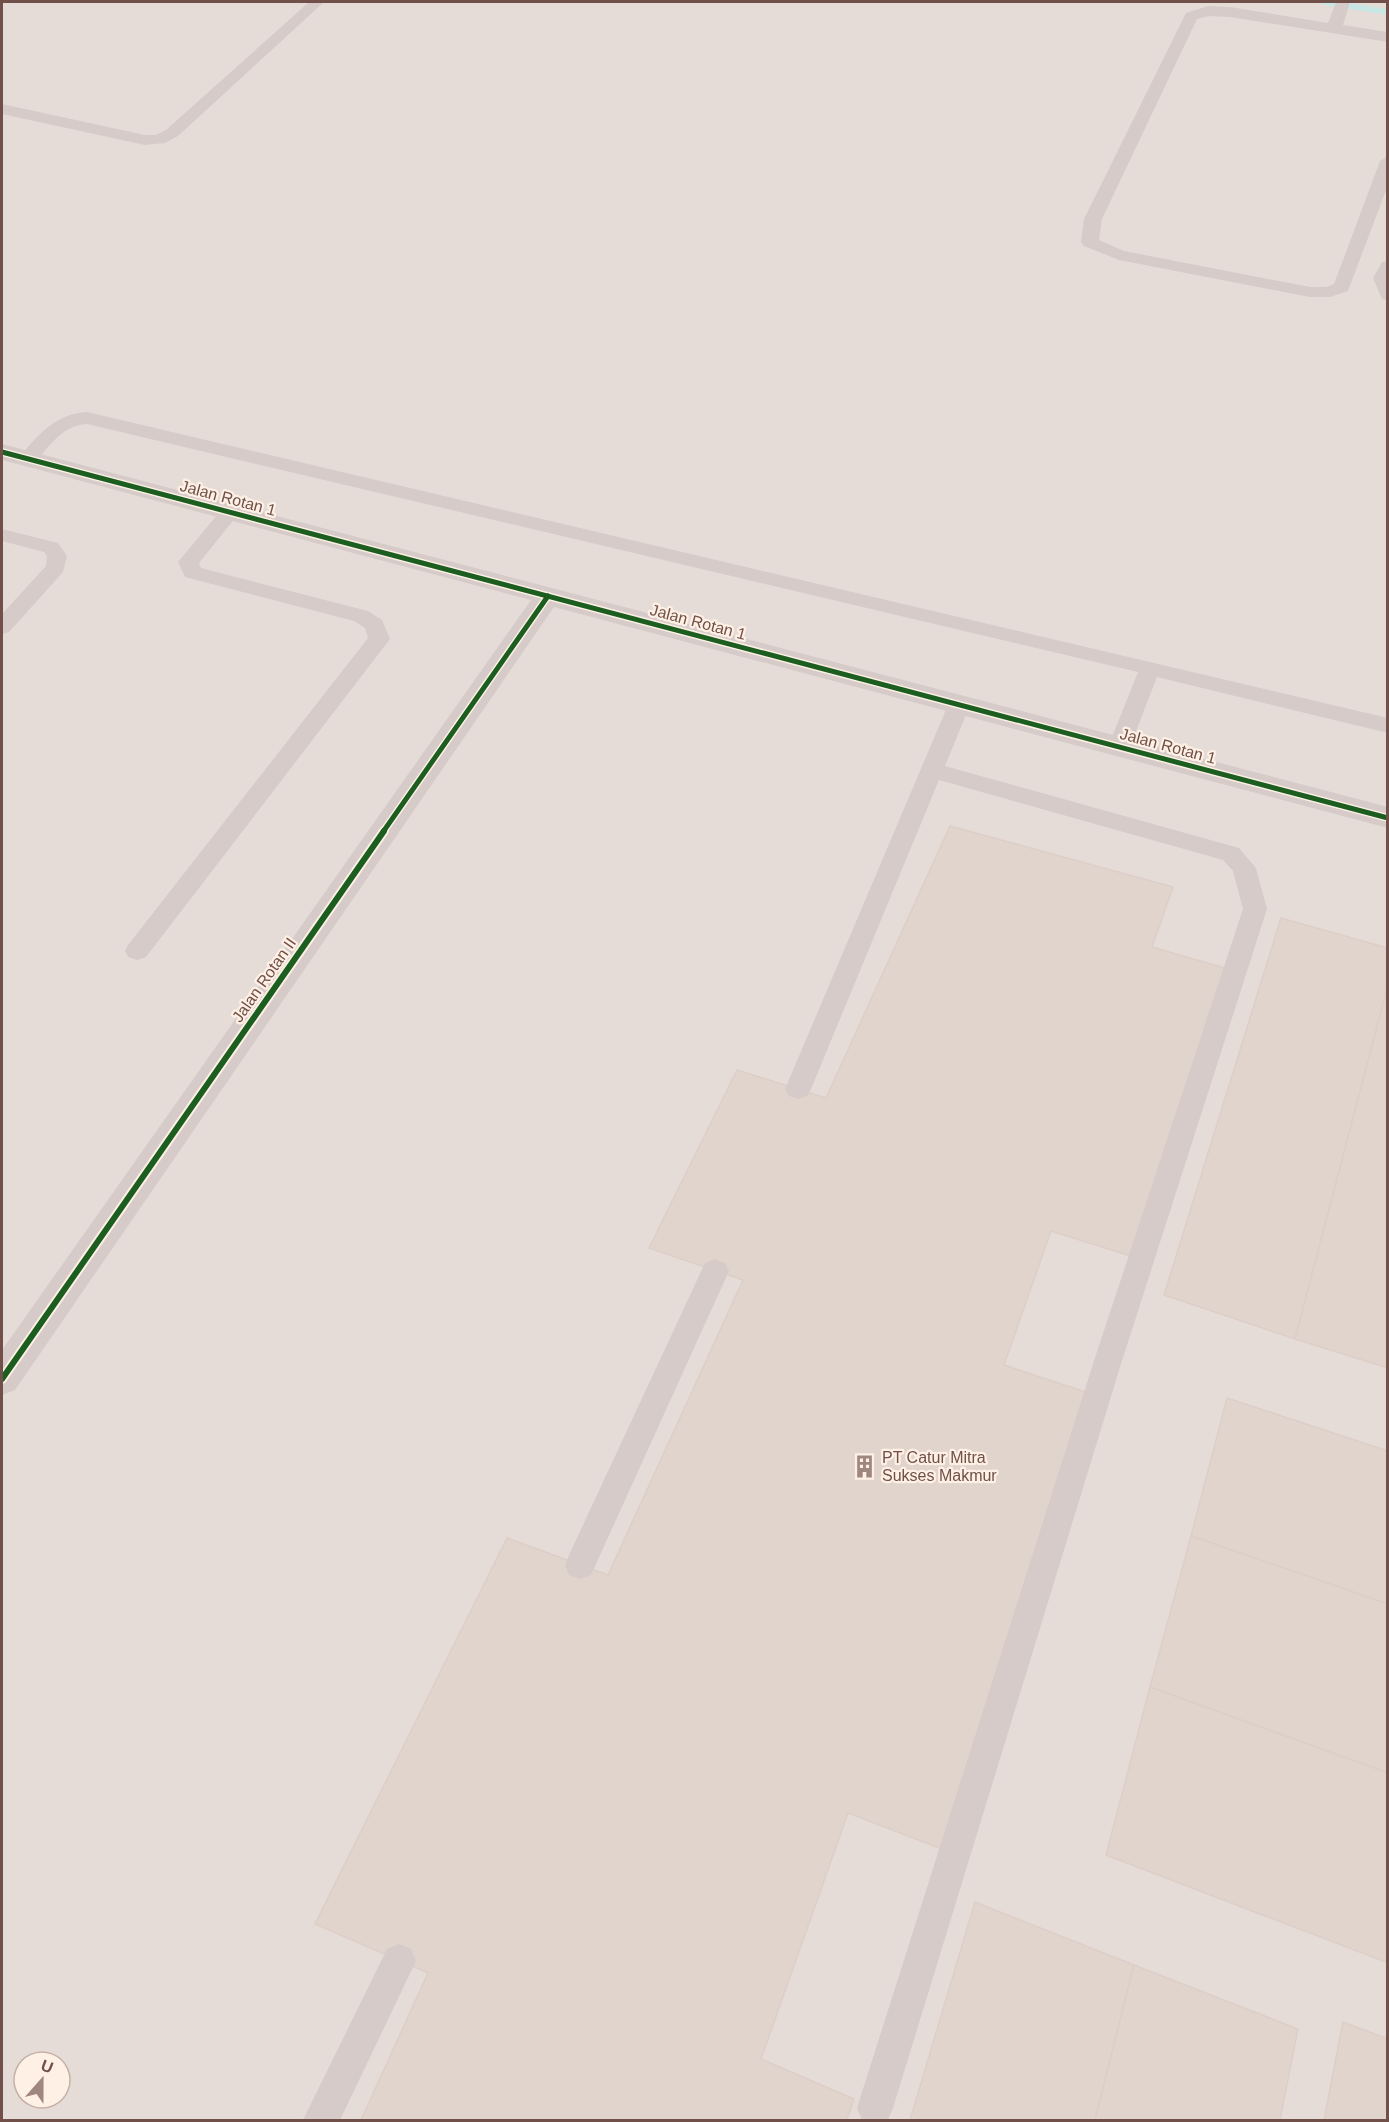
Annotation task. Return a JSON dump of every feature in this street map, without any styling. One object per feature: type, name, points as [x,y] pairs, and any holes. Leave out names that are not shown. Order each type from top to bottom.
[{"type":"street","name":"Jalan Rotan 1","points":[[2,452],[1388,818]]},
{"type":"street","name":"Jalan Rotan II","points":[[2,1379],[548,596]]},
{"type":"lane","points":[[2,108],[145,140],[159,140],[172,133],[317,2]]},
{"type":"lane","points":[[1334,28],[1343,2]]},
{"type":"lane","points":[[1388,37],[1230,12],[1208,11],[1191,16],[1094,219],[1090,242],[1119,255],[1310,292],[1330,292],[1342,287],[1388,161]]},
{"type":"lane","points":[[1388,266],[1383,278],[1388,295]]},
{"type":"lane","points":[[28,459],[63,422],[74,417],[87,418],[1388,726]]},
{"type":"lane","points":[[137,951],[379,639],[375,625],[361,616],[192,572],[188,562],[231,512]]},
{"type":"lane","points":[[2,535],[51,547],[57,556],[56,567],[2,627]]},
{"type":"lane","points":[[1119,747],[1150,668]]},
{"type":"lane","points":[[798,1089],[959,705]]},
{"type":"lane","points":[[875,2108],[1107,1364],[1255,909],[1244,867],[1231,854],[933,771]]},
{"type":"lane","points":[[580,1565],[715,1270]]},
{"type":"lane","points":[[321,2121],[399,1961]]},
{"type":"shaded area","points":[[2,2],[1387,2],[1387,2120],[2,2120]]},
{"type":"building","name":"PT Catur Mitra Sukses Makmur","points":[[950,826],[1173,887],[1152,947],[1225,968],[1134,1257],[1051,1231],[1004,1365],[1092,1394],[947,1851],[848,1813],[761,2059],[854,2099],[847,2120],[361,2120],[428,1973],[315,1924],[507,1538],[608,1575],[743,1280],[649,1248],[737,1070],[826,1098]]},
{"type":"building","points":[[1281,918],[1388,948],[1388,985],[1295,1339],[1164,1295]]},
{"type":"building","points":[[1388,985],[1388,1368],[1295,1339]]},
{"type":"building","points":[[1227,1398],[1388,1451],[1388,1604],[1191,1536]]},
{"type":"building","points":[[1191,1536],[1388,1604],[1388,1773],[1150,1687]]},
{"type":"building","points":[[1150,1687],[1388,1773],[1388,1963],[1106,1855]]},
{"type":"building","points":[[975,1902],[1134,1965],[1095,2120],[910,2120]]},
{"type":"building","points":[[1134,1965],[1298,2029],[1280,2120],[1095,2120]]},
{"type":"building","points":[[1343,2022],[1388,2039],[1388,2120],[1324,2120]]},
{"type":"waterway","points":[[1324,2],[1388,12]]},
{"type":"cycle path","points":[[2,452],[1388,818]]},
{"type":"cycle path","points":[[2,1379],[548,596]]},
{"type":"place","name":"PT Catur Mitra Sukses Makmur","points":[[864,1466]]}]
